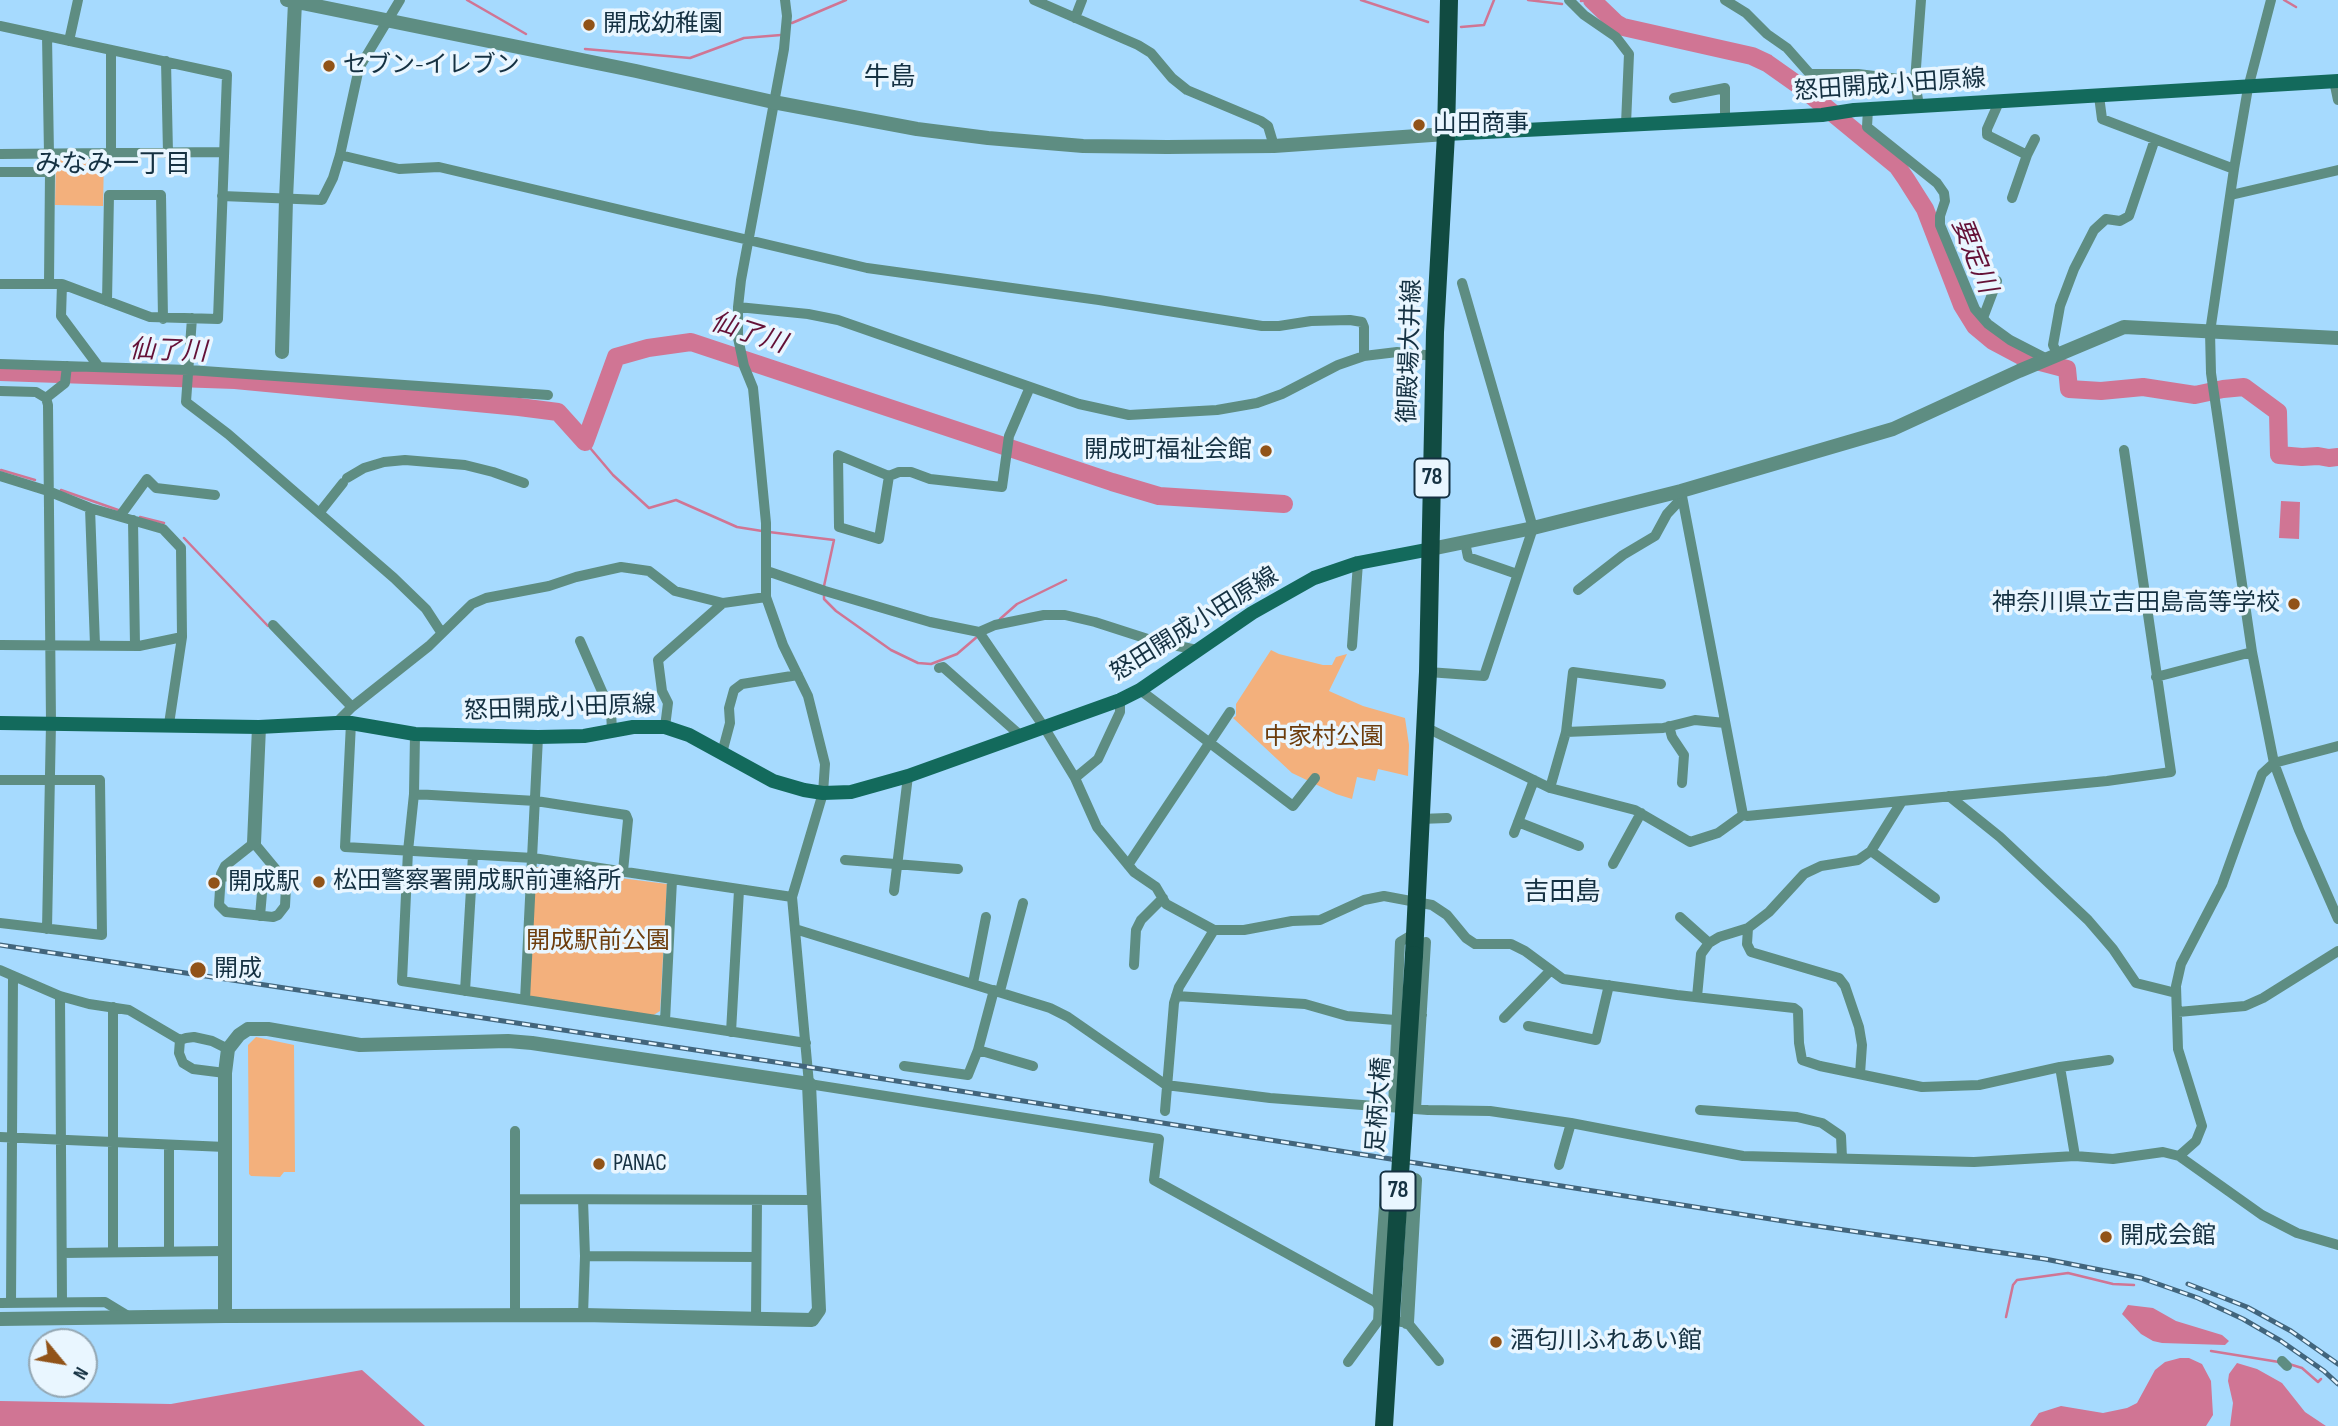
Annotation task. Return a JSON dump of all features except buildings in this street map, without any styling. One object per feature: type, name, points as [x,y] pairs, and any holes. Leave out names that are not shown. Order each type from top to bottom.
[{"type":"main road","name":"御殿場大井線","points":[[1418,943],[1417,902],[1431,549],[1434,356],[1446,134],[1449,0]]},
{"type":"main road","name":"怒田開成小田原線","points":[[1446,134],[1822,115],[1868,109],[2336,81]]},
{"type":"main road","name":"怒田開成小田原線","points":[[0,723],[259,727],[344,723],[415,734],[538,737],[583,736],[612,730],[665,727],[689,735],[773,781],[823,793],[851,792],[908,776],[1140,690],[1252,613],[1314,578],[1358,563],[1431,549]]},
{"type":"main road","name":"足柄大橋","points":[[1384,1426],[1399,1180],[1418,943]]},
{"type":"street","points":[[69,41],[78,0]]},
{"type":"street","points":[[222,196],[322,200],[341,155],[359,68],[400,0]]},
{"type":"street","points":[[0,1319],[128,1316],[583,1315],[812,1320],[819,1310],[809,1084],[792,897],[823,793],[825,764],[808,696],[783,645],[766,597],[766,523],[753,388],[744,366],[738,338],[741,280],[785,40],[785,0]]},
{"type":"street","points":[[1034,0],[1138,45],[1151,53],[1172,78],[1187,90],[1268,126],[1274,146]]},
{"type":"street","points":[[1075,19],[1082,0]]},
{"type":"street","points":[[1569,0],[1584,15],[1616,37],[1629,54],[1626,124]]},
{"type":"street","points":[[1725,0],[1746,13],[1767,34],[1787,48],[1810,74],[1858,74],[1915,81]]},
{"type":"street","points":[[1746,13],[1750,0]]},
{"type":"street","points":[[1919,106],[1915,81],[1920,0]]},
{"type":"street","points":[[2271,0],[2248,88],[2209,346],[2252,652],[2274,763],[2299,830],[2338,919]]},
{"type":"street","points":[[281,376],[291,1],[636,71],[773,102],[917,129],[988,138],[1083,146],[1274,146],[1446,134]]},
{"type":"street","points":[[0,26],[227,75],[218,319],[150,317],[62,284],[0,284]]},
{"type":"street","points":[[47,36],[49,154]]},
{"type":"street","points":[[111,50],[111,153]]},
{"type":"street","points":[[166,61],[168,153]]},
{"type":"street","points":[[2336,81],[2338,100]]},
{"type":"street","points":[[1674,98],[1725,88],[1725,119]]},
{"type":"street","points":[[2099,96],[2102,119],[2234,169]]},
{"type":"street","points":[[1999,102],[1987,135],[2027,155]]},
{"type":"street","points":[[1868,109],[1867,127],[1937,183],[1944,193],[1940,225],[1975,309],[2010,340],[2053,357]]},
{"type":"street","points":[[2012,198],[2035,139]]},
{"type":"street","points":[[2053,357],[2060,306],[2074,269],[2094,230],[2106,219],[2120,221],[2129,216],[2155,139]]},
{"type":"street","points":[[0,154],[223,152]]},
{"type":"street","points":[[341,155],[399,169],[439,167],[867,268],[1262,326],[1311,321],[1362,322],[1364,356]]},
{"type":"street","points":[[2231,195],[2338,170]]},
{"type":"street","points":[[0,172],[50,173],[50,283]]},
{"type":"street","points":[[107,301],[108,195],[161,195],[163,319]]},
{"type":"street","points":[[1983,318],[1997,281]]},
{"type":"street","points":[[1427,672],[1485,676],[1533,528],[1462,283]]},
{"type":"street","points":[[62,284],[61,316],[99,367]]},
{"type":"street","points":[[738,307],[838,320],[1090,407],[1129,415],[1217,410],[1257,403],[1282,394],[1338,365],[1364,356],[1397,352],[1434,356]]},
{"type":"street","points":[[192,318],[186,402],[228,434],[394,578],[426,610],[442,632]]},
{"type":"street","points":[[1431,549],[1681,494],[1893,429],[2019,371],[2124,327],[2338,338]]},
{"type":"street","points":[[0,364],[67,371],[99,367],[189,376],[281,376],[548,396]]},
{"type":"street","points":[[47,398],[62,387],[67,371]]},
{"type":"street","points":[[889,476],[879,539],[839,527],[838,455],[889,476],[899,472],[911,472],[930,479],[1002,487],[1009,436],[1030,387]]},
{"type":"street","points":[[0,390],[36,392],[47,398]]},
{"type":"street","points":[[47,398],[51,723],[47,929]]},
{"type":"street","points":[[1425,727],[1550,788],[1641,813],[1690,842],[1718,833],[1743,816],[2107,781],[2171,772],[2124,450]]},
{"type":"street","points":[[320,512],[345,480],[364,468],[384,462],[405,460],[465,465],[524,483]]},
{"type":"street","points":[[0,476],[90,508],[122,513],[133,520],[163,529],[181,548],[182,637],[169,724]]},
{"type":"street","points":[[122,513],[147,480],[156,488],[215,495]]},
{"type":"street","points":[[1578,590],[1623,555],[1655,537],[1667,513],[1681,494]]},
{"type":"street","points":[[1681,494],[1743,816]]},
{"type":"street","points":[[90,508],[95,645]]},
{"type":"street","points":[[133,520],[135,646]]},
{"type":"street","points":[[1465,542],[1468,557],[1517,574]]},
{"type":"street","points":[[1352,646],[1358,563]]},
{"type":"street","points":[[766,597],[723,603],[675,591],[649,571],[621,567],[550,586],[486,598],[472,604],[429,646],[352,707],[344,723],[345,847],[533,859],[792,897]]},
{"type":"street","points":[[767,571],[930,622],[979,632],[995,625],[1044,615],[1065,615],[1154,641],[1198,650]]},
{"type":"street","points":[[665,727],[668,703],[662,691],[658,660],[723,603]]},
{"type":"street","points":[[273,625],[352,707]]},
{"type":"street","points":[[979,632],[1044,727],[1075,778],[1097,827],[1134,872],[1156,887],[1166,904],[1214,930],[1244,930],[1320,920],[1364,900],[1384,896],[1432,905],[1447,915],[1475,944],[1511,944],[1563,979],[1794,1008],[1798,1011],[1802,1060],[1820,1066],[1922,1087],[1979,1085],[2060,1067],[2109,1060]]},
{"type":"street","points":[[0,645],[135,646],[182,637]]},
{"type":"street","points":[[580,641],[611,712],[612,730]]},
{"type":"street","points":[[2156,677],[2252,652]]},
{"type":"street","points":[[939,668],[943,667],[1021,736]]},
{"type":"street","points":[[1550,788],[1566,732],[1573,672],[1661,684]]},
{"type":"street","points":[[722,753],[729,730],[729,708],[734,690],[742,684],[798,675]]},
{"type":"street","points":[[1140,690],[1293,806],[1315,778]]},
{"type":"street","points":[[1075,778],[1098,759],[1121,712],[1120,699]]},
{"type":"street","points":[[1128,865],[1230,712]]},
{"type":"street","points":[[1566,732],[1669,726],[1695,720],[1725,723]]},
{"type":"street","points":[[1669,726],[1672,737],[1684,755],[1682,783]]},
{"type":"street","points":[[254,843],[225,866],[220,876],[219,905],[226,912],[273,917],[283,911],[286,887],[283,878],[254,843],[259,727]]},
{"type":"street","points":[[415,734],[414,794],[408,851],[402,981],[806,1043]]},
{"type":"street","points":[[525,1000],[538,737]]},
{"type":"street","points":[[2179,1156],[2196,1141],[2202,1126],[2178,1049],[2176,986],[2181,964],[2222,884],[2262,774],[2274,763],[2338,746]]},
{"type":"street","points":[[894,891],[908,776]]},
{"type":"street","points":[[0,780],[100,780],[103,935],[0,923]]},
{"type":"street","points":[[1534,780],[1516,827],[1579,846]]},
{"type":"street","points":[[414,794],[536,801],[626,815],[628,820],[623,871]]},
{"type":"street","points":[[1949,796],[2000,837],[2088,920],[2113,949],[2136,983],[2176,993]]},
{"type":"street","points":[[1697,997],[1700,954],[1709,943],[1748,928],[1769,912],[1804,874],[1821,866],[1858,860],[1871,851],[1902,801]]},
{"type":"street","points":[[1613,864],[1641,813]]},
{"type":"street","points":[[1420,819],[1447,818]]},
{"type":"street","points":[[1871,851],[1935,898]]},
{"type":"street","points":[[465,991],[473,855]]},
{"type":"street","points":[[845,860],[958,869]]},
{"type":"street","points":[[220,876],[249,878],[258,884],[261,893],[260,916]]},
{"type":"street","points":[[665,1021],[672,880]]},
{"type":"street","points":[[731,1032],[739,890]]},
{"type":"street","points":[[1134,965],[1136,930],[1141,920],[1163,898]]},
{"type":"street","points":[[904,1066],[968,1075],[978,1051],[1023,903]]},
{"type":"street","points":[[973,983],[986,917]]},
{"type":"street","points":[[1680,917],[1709,943]]},
{"type":"street","points":[[1748,928],[1747,944],[1751,952],[1839,978],[1845,986],[1859,1027],[1862,1045],[1860,1074]]},
{"type":"street","points":[[795,929],[1050,1008],[1068,1017],[1166,1084],[1270,1098],[1416,1109],[1490,1111],[1571,1123],[1743,1156],[1974,1162],[2075,1156],[2113,1159],[2163,1152],[2179,1156],[2262,1215],[2297,1233],[2337,1243]]},
{"type":"street","points":[[1165,1111],[1176,996],[1214,930]]},
{"type":"street","points":[[1393,1107],[1400,942],[1418,943],[1422,1015],[1416,1109]]},
{"type":"street","points":[[2178,1012],[2245,1006],[2263,998],[2338,951]]},
{"type":"street","points":[[0,970],[60,996],[129,1010],[180,1040],[194,1037],[212,1041],[228,1049]]},
{"type":"street","points":[[1504,1018],[1551,970]]},
{"type":"street","points":[[13,976],[6,1137],[6,1303],[104,1301],[128,1316]]},
{"type":"street","points":[[1528,1026],[1597,1040],[1609,985]]},
{"type":"street","points":[[60,996],[62,1302]]},
{"type":"street","points":[[1176,996],[1305,1004],[1347,1016],[1395,1020],[1422,1015]]},
{"type":"street","points":[[113,1007],[113,1252]]},
{"type":"street","points":[[225,1316],[225,1073],[228,1049],[239,1035],[248,1029],[360,1045],[508,1041],[1161,1135],[1154,1180],[1379,1304]]},
{"type":"street","points":[[180,1040],[179,1053],[183,1063],[193,1069],[225,1073]]},
{"type":"street","points":[[978,1051],[1033,1066]]},
{"type":"street","points":[[2060,1067],[2075,1156]]},
{"type":"street","points":[[1700,1110],[1797,1117],[1822,1123],[1841,1136],[1842,1158]]},
{"type":"street","points":[[1559,1165],[1571,1123]]},
{"type":"street","points":[[515,1131],[515,1315]]},
{"type":"street","points":[[6,1137],[225,1147]]},
{"type":"street","points":[[169,1145],[169,1252]]},
{"type":"street","points":[[1348,1362],[1378,1321],[1388,1178],[1415,1181],[1407,1322],[1439,1361]]},
{"type":"street","points":[[516,1199],[813,1200]]},
{"type":"street","points":[[583,1199],[583,1315]]},
{"type":"street","points":[[756,1319],[757,1200]]},
{"type":"street","points":[[62,1253],[225,1251]]},
{"type":"street","points":[[585,1256],[756,1257]]},
{"type":"street","points":[[1378,1321],[1407,1322]]},
{"type":"green space","points":[[56,159],[104,159],[103,206],[55,205]]},
{"type":"green space","name":"中家村公園","points":[[1271,650],[1323,665],[1332,665],[1336,657],[1347,654],[1329,691],[1363,706],[1405,718],[1409,745],[1408,776],[1378,769],[1375,781],[1357,777],[1352,799],[1292,773],[1233,718],[1236,716],[1236,704]]},
{"type":"green space","name":"開成駅前公園","points":[[535,867],[667,884],[660,1011],[652,1016],[529,999]]},
{"type":"green space","points":[[256,1037],[294,1045],[295,1172],[284,1172],[280,1177],[249,1174],[248,1045]]},
{"type":"shaded area","points":[[2281,501],[2300,502],[2299,539],[2279,538]]},
{"type":"shaded area","points":[[2128,1305],[2153,1308],[2176,1321],[2222,1335],[2229,1341],[2225,1345],[2153,1341],[2141,1334],[2122,1314]]},
{"type":"shaded area","points":[[2189,1358],[2202,1364],[2211,1381],[2213,1415],[2206,1426],[2030,1426],[2039,1413],[2061,1406],[2103,1413],[2127,1408],[2137,1403],[2155,1370],[2165,1362]]},
{"type":"shaded area","points":[[2237,1363],[2257,1369],[2282,1383],[2305,1412],[2326,1426],[2230,1426],[2233,1403],[2228,1381],[2229,1374]]},
{"type":"shaded area","points":[[362,1370],[425,1426],[0,1426],[0,1401],[171,1404]]},
{"type":"waterway","points":[[467,0],[526,34]]},
{"type":"waterway","points":[[792,23],[846,0]]},
{"type":"waterway","points":[[1361,0],[1428,22]]},
{"type":"waterway","points":[[1461,27],[1484,25],[1494,0]]},
{"type":"waterway","points":[[1528,0],[1562,4]]},
{"type":"waterway","points":[[1581,1],[1590,0]]},
{"type":"waterway","name":"要定川","points":[[1592,0],[1623,27],[1752,56],[1767,63],[1801,87],[1897,166],[1925,209],[1962,305],[1975,326],[1993,341],[2025,358],[2067,369],[2069,389],[2101,391],[2143,387],[2195,395],[2244,387],[2278,412],[2279,455],[2338,457]]},
{"type":"waterway","points":[[2284,0],[2296,7]]},
{"type":"waterway","points":[[585,49],[690,58],[744,38],[781,35]]},
{"type":"waterway","name":"仙了川","points":[[0,372],[235,380],[519,407],[558,412],[585,442],[616,357],[648,348],[691,342],[1159,496],[1284,504]]},
{"type":"waterway","points":[[585,442],[613,475],[649,508],[676,500],[737,527],[762,531]]},
{"type":"waterway","points":[[1,470],[35,480]]},
{"type":"waterway","points":[[61,490],[121,511]]},
{"type":"waterway","points":[[140,517],[164,523]]},
{"type":"waterway","points":[[769,532],[834,540],[824,586]]},
{"type":"waterway","points":[[184,538],[268,626]]},
{"type":"waterway","points":[[1000,619],[1017,604],[1066,580]]},
{"type":"waterway","points":[[824,596],[836,611],[891,650],[918,663],[931,664],[957,654],[978,636]]},
{"type":"waterway","points":[[2006,1317],[2013,1285],[2017,1280],[2068,1273],[2113,1284],[2134,1285]]},
{"type":"waterway","points":[[2211,1351],[2279,1362]]},
{"type":"waterway","points":[[2289,1364],[2302,1368],[2318,1382],[2321,1379]]},
{"type":"railway","points":[[0,945],[808,1067],[1796,1223],[2045,1259],[2141,1278],[2198,1298],[2281,1341],[2338,1384]]},
{"type":"railway","points":[[2188,1284],[2247,1307],[2291,1331],[2338,1364]]},
{"type":"place","name":"開成幼稚園","points":[[589,25]]},
{"type":"place","name":"セブン-イレブン","points":[[329,66]]},
{"type":"place","name":"山田商事","points":[[1419,125]]},
{"type":"place","name":"開成町福祉会館","points":[[1266,451]]},
{"type":"place","name":"神奈川県立吉田島高等学校","points":[[2294,604]]},
{"type":"place","name":"松田警察署開成駅前連絡所","points":[[319,882]]},
{"type":"place","name":"開成駅","points":[[214,883]]},
{"type":"place","name":"開成","points":[[198,970]]},
{"type":"place","name":"PANAC","points":[[599,1164]]},
{"type":"place","name":"開成会館","points":[[2106,1237]]},
{"type":"place","name":"酒匂川ふれあい館","points":[[1496,1342]]},
{"type":"district","name":"牛島","points":[[890,78]]},
{"type":"district","name":"みなみ一丁目","points":[[113,165]]},
{"type":"district","name":"吉田島","points":[[1562,893]]}]
